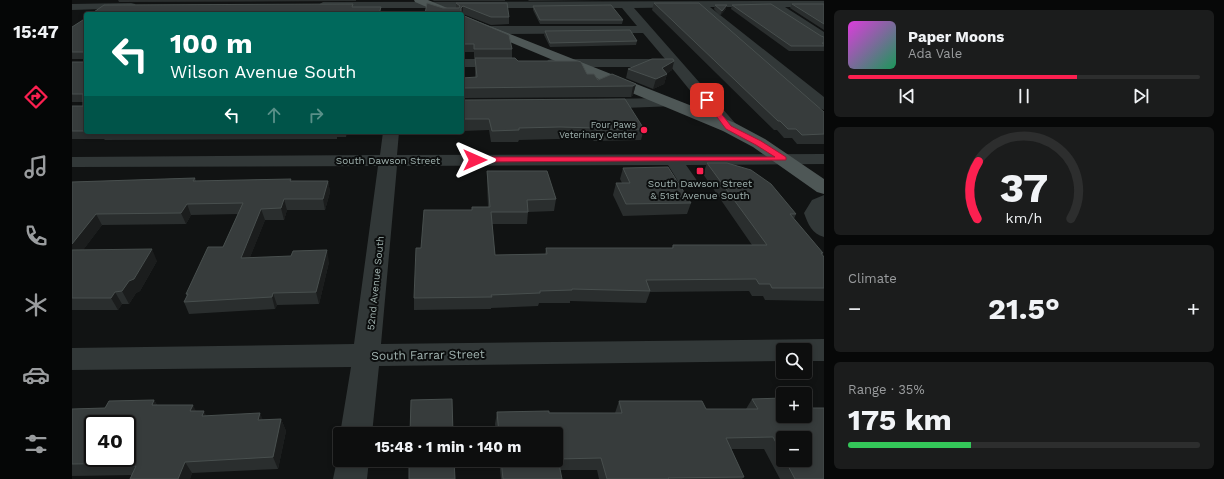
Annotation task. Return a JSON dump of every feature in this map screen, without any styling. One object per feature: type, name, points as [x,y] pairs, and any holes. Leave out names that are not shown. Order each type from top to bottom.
[{"type":"main road","points":[[420,0],[448,12]]},
{"type":"main road","points":[[464,19],[729,127],[759,143],[824,188]]},
{"type":"street","points":[[636,3],[647,29],[729,127]]},
{"type":"street","points":[[311,6],[406,10],[432,5],[636,3],[824,4]]},
{"type":"street","points":[[700,4],[719,22],[824,105]]},
{"type":"street","points":[[772,4],[824,38]]},
{"type":"street","points":[[72,6],[146,6]]},
{"type":"street","points":[[90,12],[98,6]]},
{"type":"street","points":[[492,30],[647,29]]},
{"type":"street","points":[[811,29],[824,29]]},
{"type":"street","points":[[464,63],[517,63]]},
{"type":"street","points":[[540,63],[676,63]]},
{"type":"street","points":[[583,104],[670,103]]},
{"type":"street","name":"52nd Avenue South","points":[[357,427],[367,356],[391,134]]},
{"type":"street","points":[[673,159],[688,182]]},
{"type":"street","name":"South Dawson Street","points":[[72,162],[824,159]]},
{"type":"street","points":[[824,201],[819,204],[814,213],[818,223],[824,230]]},
{"type":"street","name":"South Farrar Street","points":[[72,359],[776,350]]},
{"type":"street","points":[[812,350],[824,350]]},
{"type":"street","points":[[350,479],[352,467]]},
{"type":"building","points":[[427,3],[443,8],[459,8],[460,6],[456,3],[507,3],[509,17],[491,17],[463,6],[461,8],[461,12],[425,12]]},
{"type":"building","points":[[654,3],[699,3],[824,112],[824,134],[802,135],[796,129],[788,129]]},
{"type":"building","points":[[353,4],[352,7],[381,7],[380,12],[94,12],[104,5]]},
{"type":"building","points":[[771,4],[824,37],[824,43],[822,43],[824,46],[791,46],[732,5]]},
{"type":"building","points":[[792,4],[824,4],[824,24]]},
{"type":"building","points":[[611,5],[623,20],[540,20],[533,6]]},
{"type":"building","points":[[715,5],[727,5],[722,11]]},
{"type":"building","points":[[464,16],[509,35],[512,49],[474,49],[474,44],[464,44]]},
{"type":"building","points":[[84,19],[84,52],[72,52],[72,27]]},
{"type":"building","points":[[630,30],[637,41],[550,43],[545,31]]},
{"type":"building","points":[[475,58],[515,58],[518,61],[578,61],[581,62],[587,74],[594,74],[598,80],[612,74],[636,84],[633,86],[464,88],[464,78],[477,77]]},
{"type":"building","points":[[652,59],[673,59],[674,61],[662,68],[667,74],[656,79],[628,69]]},
{"type":"building","points":[[72,62],[84,62],[84,131],[72,131],[72,106],[83,106],[83,94],[72,94]]},
{"type":"building","points":[[625,99],[644,129],[596,130],[596,128],[560,127],[519,128],[519,130],[492,131],[489,119],[464,119],[464,100]]},
{"type":"building","points":[[707,163],[727,163],[751,170],[771,184],[796,214],[790,214],[823,253],[821,253],[824,257],[824,288],[772,288],[770,284],[759,284],[756,279],[646,280],[650,291],[572,289],[540,291],[540,293],[491,295],[492,297],[414,298],[416,248],[421,248],[424,210],[472,210],[472,207],[490,207],[487,171],[547,171],[556,199],[527,200],[528,212],[491,212],[495,255],[547,254],[546,248],[673,248],[673,245],[767,245]]},
{"type":"building","points":[[668,167],[691,203],[626,204],[616,183],[630,183],[623,168]]},
{"type":"building","points":[[195,178],[193,181],[291,179],[290,181],[328,181],[323,199],[284,199],[281,208],[261,209],[241,258],[291,256],[293,251],[327,250],[316,292],[273,293],[272,297],[184,302],[188,294],[186,294],[208,247],[223,247],[243,203],[187,204],[181,213],[96,214],[72,244],[72,182]]},
{"type":"building","points":[[152,249],[134,279],[129,281],[122,291],[115,292],[111,298],[72,298],[72,250]]},
{"type":"building","points":[[776,398],[776,423],[812,423],[812,408],[824,408],[824,479],[795,479],[789,467],[812,467],[812,431],[776,431],[776,443],[773,437],[726,438],[744,477],[607,479],[601,458],[563,459],[563,427],[498,427],[497,412],[549,411],[549,413],[622,413],[619,401],[702,401],[706,409],[758,409],[752,399]]},
{"type":"building","points":[[452,399],[453,427],[410,427],[411,400]]},
{"type":"building","points":[[154,400],[152,405],[193,405],[190,411],[204,411],[202,416],[260,413],[258,420],[281,419],[273,457],[185,462],[178,479],[130,479],[136,467],[136,415],[84,415],[84,464],[72,464],[72,409],[105,408],[109,401]]},
{"type":"building","points":[[409,467],[454,467],[455,479],[409,479]]},
{"type":"building","points":[[502,467],[560,467],[562,479],[503,479]]},
{"type":"place","name":"Four Paws Veterinary Center","points":[[644,130]]},
{"type":"place","name":"South Dawson Street & 51st Avenue South","points":[[700,171]]},
{"type":"route","points":[[475,160],[783,159],[759,143],[729,127],[707,100]]}]
